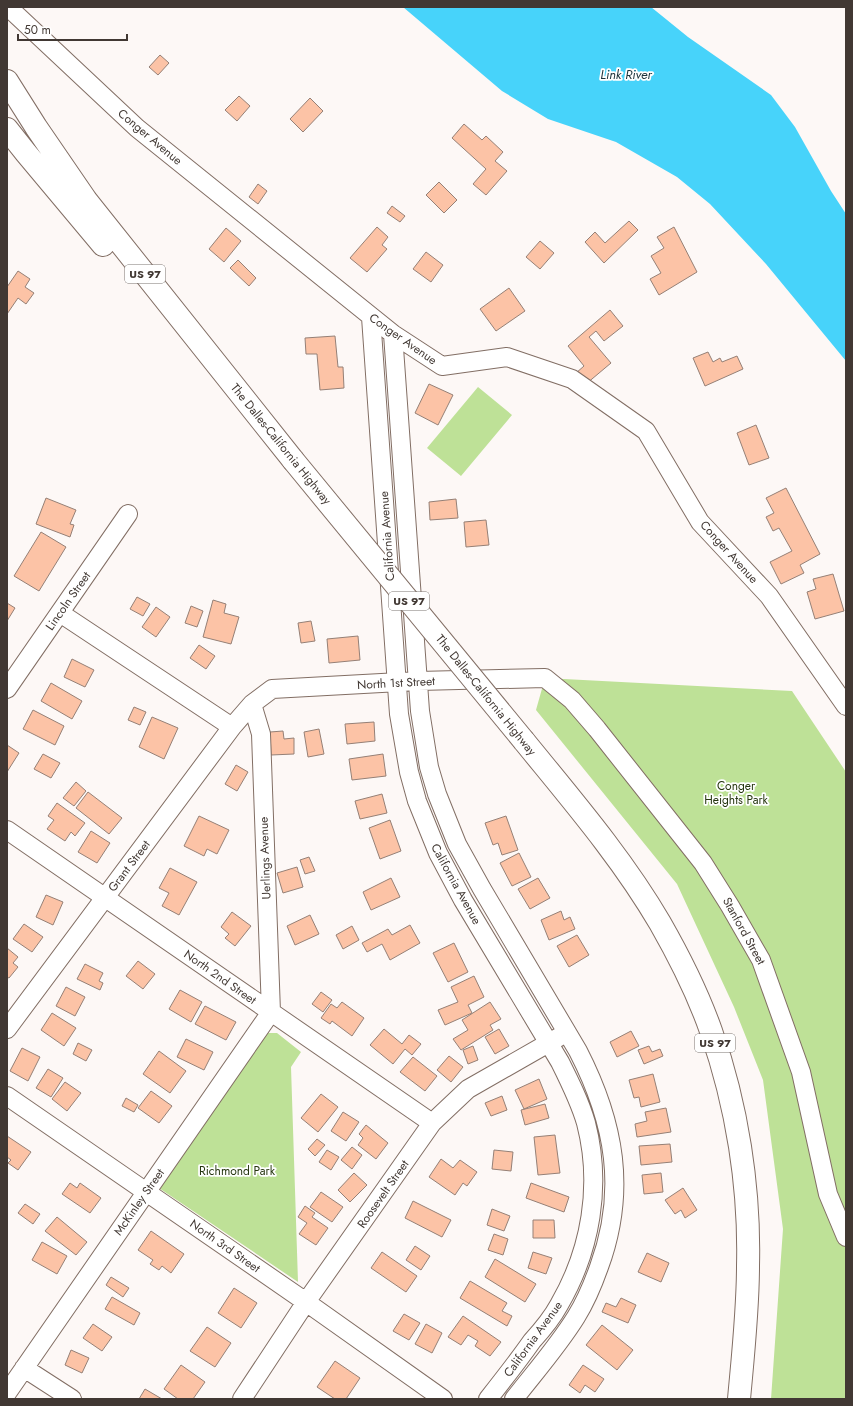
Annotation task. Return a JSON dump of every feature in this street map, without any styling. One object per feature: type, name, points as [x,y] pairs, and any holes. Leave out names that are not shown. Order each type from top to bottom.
[{"type":"highway","name":"The Dalles-California Highway","points":[[7,81],[36,127],[86,200],[293,460],[524,741],[610,850],[636,885],[660,922],[696,993],[711,1031],[724,1073],[740,1147],[747,1227],[748,1265],[747,1304],[739,1399]]},
{"type":"highway","points":[[7,129],[197,356],[293,460]]},
{"type":"street","name":"Conger Avenue","points":[[8,7],[137,128],[393,334],[442,366],[507,357],[572,378],[646,430],[700,522],[769,596],[846,706]]},
{"type":"street","name":"California Avenue","points":[[371,317],[399,714],[409,772],[427,828],[450,877],[570,1081],[586,1123],[593,1164],[593,1206],[584,1247],[573,1276],[559,1306],[488,1399]]},
{"type":"street","name":"California Avenue","points":[[393,334],[420,712],[429,767],[446,820],[469,867],[589,1072],[606,1118],[613,1162],[615,1187],[613,1208],[604,1253],[587,1298],[564,1335],[514,1399]]},
{"type":"street","name":"Lincoln Street","points":[[7,688],[128,514]]},
{"type":"street","points":[[60,613],[232,727]]},
{"type":"street","name":"North 1st Street","points":[[252,704],[272,689],[418,681],[545,678]]},
{"type":"street","name":"Stanford Street","points":[[545,678],[572,700],[597,729],[703,863],[761,960],[801,1072],[828,1194],[846,1237]]},
{"type":"street","name":"Grant Street","points":[[7,1028],[232,727],[252,704]]},
{"type":"street","name":"Uerlings Avenue","points":[[252,704],[260,734],[271,1012]]},
{"type":"street","name":"North 2nd Street","points":[[7,830],[432,1124]]},
{"type":"street","name":"McKinley Street","points":[[7,1393],[271,1012]]},
{"type":"street","name":"Roosevelt Street","points":[[242,1399],[306,1302],[432,1124],[468,1089],[567,1033]]},
{"type":"street","name":"North 3rd Street","points":[[7,1096],[306,1302],[443,1399]]},
{"type":"street","points":[[24,1368],[72,1399]]},
{"type":"green space","points":[[478,387],[512,415],[461,476],[427,448]]},
{"type":"green space","name":"Conger Heights Park","points":[[545,678],[792,691],[846,772],[846,1399],[771,1399],[783,1229],[763,1080],[734,1007],[677,884],[536,710]]},
{"type":"green space","name":"Richmond Park","points":[[264,1033],[277,1033],[301,1052],[291,1067],[298,1282],[156,1186]]},
{"type":"water","name":"Link River","points":[[403,7],[651,7],[688,37],[771,95],[795,127],[831,191],[846,214],[846,361],[766,264],[710,204],[677,177],[616,142],[548,119],[502,91]]},
{"type":"building","points":[[160,55],[169,63],[158,75],[149,67]]},
{"type":"building","points":[[239,96],[250,106],[237,121],[225,110]]},
{"type":"building","points":[[310,98],[323,111],[303,132],[290,119]]},
{"type":"building","points":[[464,124],[482,140],[486,136],[503,152],[495,161],[507,171],[486,195],[473,184],[486,169],[452,138]]},
{"type":"building","points":[[439,182],[457,200],[444,213],[426,195]]},
{"type":"building","points":[[258,184],[267,191],[258,204],[249,197]]},
{"type":"building","points":[[392,206],[405,216],[400,222],[387,213]]},
{"type":"building","points":[[629,221],[638,230],[604,263],[585,242],[595,232],[605,243]]},
{"type":"building","points":[[377,227],[388,237],[382,245],[387,249],[367,272],[350,258]]},
{"type":"building","points":[[674,227],[697,272],[659,295],[650,279],[661,273],[651,256],[664,248],[657,237]]},
{"type":"building","points":[[226,228],[241,241],[224,262],[209,249]]},
{"type":"building","points":[[540,241],[554,253],[540,269],[526,257]]},
{"type":"building","points":[[426,252],[443,265],[431,282],[413,269]]},
{"type":"building","points":[[238,260],[256,278],[249,286],[230,268]]},
{"type":"building","points":[[18,271],[30,279],[25,287],[34,293],[26,304],[18,298],[7,314],[7,287]]},
{"type":"building","points":[[509,288],[525,311],[496,331],[480,309]]},
{"type":"building","points":[[610,310],[623,326],[604,341],[596,331],[589,337],[611,363],[586,384],[576,373],[584,366],[568,346]]},
{"type":"building","points":[[335,336],[338,367],[343,367],[344,388],[320,390],[317,354],[306,354],[305,338]]},
{"type":"building","points":[[708,352],[713,362],[720,358],[722,362],[737,356],[743,369],[705,386],[693,358]]},
{"type":"building","points":[[429,384],[453,395],[438,425],[415,413]]},
{"type":"building","points":[[756,425],[769,458],[749,465],[737,433]]},
{"type":"building","points":[[786,488],[820,554],[800,565],[804,573],[781,584],[770,562],[792,551],[779,528],[773,531],[766,517],[774,513],[766,498]]},
{"type":"building","points":[[46,498],[76,510],[70,524],[74,525],[70,537],[36,524]]},
{"type":"building","points":[[456,499],[458,518],[430,520],[429,502]]},
{"type":"building","points":[[486,520],[489,545],[466,547],[464,522]]},
{"type":"building","points":[[41,532],[66,547],[39,591],[14,576]]},
{"type":"building","points":[[833,574],[844,611],[815,619],[807,592],[816,589],[813,579]]},
{"type":"building","points":[[137,597],[150,604],[143,616],[130,609]]},
{"type":"building","points":[[213,600],[226,604],[224,613],[239,617],[231,644],[203,637]]},
{"type":"building","points":[[7,603],[15,608],[7,621]]},
{"type":"building","points":[[191,606],[203,611],[197,627],[185,623]]},
{"type":"building","points":[[156,607],[170,617],[156,637],[142,627]]},
{"type":"building","points":[[311,621],[315,641],[301,643],[298,623]]},
{"type":"building","points":[[358,636],[360,660],[329,663],[327,639]]},
{"type":"building","points":[[199,645],[215,656],[206,669],[190,658]]},
{"type":"building","points":[[72,659],[94,670],[85,687],[64,677]]},
{"type":"building","points":[[51,683],[82,701],[72,719],[41,701]]},
{"type":"building","points":[[134,707],[146,712],[140,725],[128,720]]},
{"type":"building","points":[[33,710],[64,726],[55,745],[23,729]]},
{"type":"building","points":[[152,717],[178,728],[164,759],[139,747]]},
{"type":"building","points":[[374,722],[375,741],[347,744],[345,724]]},
{"type":"building","points":[[319,729],[324,754],[308,757],[304,732]]},
{"type":"building","points":[[283,731],[284,739],[294,738],[294,754],[271,755],[270,732]]},
{"type":"building","points":[[7,745],[19,753],[7,772]]},
{"type":"building","points":[[43,754],[60,763],[51,778],[34,769]]},
{"type":"building","points":[[383,754],[386,776],[352,780],[349,759]]},
{"type":"building","points":[[236,765],[248,772],[237,791],[225,784]]},
{"type":"building","points":[[76,782],[86,791],[74,806],[63,798]]},
{"type":"building","points":[[88,792],[122,818],[109,834],[76,808]]},
{"type":"building","points":[[382,794],[387,813],[360,819],[355,801]]},
{"type":"building","points":[[57,803],[85,823],[75,836],[71,832],[65,841],[47,829],[54,820],[48,816]]},
{"type":"building","points":[[199,816],[229,830],[217,854],[207,849],[204,856],[184,846]]},
{"type":"building","points":[[506,816],[518,850],[502,855],[498,843],[493,845],[485,823]]},
{"type":"building","points":[[390,820],[401,851],[380,859],[369,828]]},
{"type":"building","points":[[91,831],[110,843],[97,863],[78,852]]},
{"type":"building","points":[[519,853],[531,877],[512,886],[500,863]]},
{"type":"building","points":[[309,857],[315,871],[305,874],[300,860]]},
{"type":"building","points":[[297,867],[303,887],[283,893],[277,873]]},
{"type":"building","points":[[170,868],[197,882],[179,915],[162,906],[169,893],[159,888]]},
{"type":"building","points":[[391,878],[400,897],[371,910],[363,892]]},
{"type":"building","points":[[538,878],[550,898],[530,909],[518,889]]},
{"type":"building","points":[[46,895],[63,902],[53,925],[36,917]]},
{"type":"building","points":[[561,911],[564,920],[570,917],[575,929],[549,940],[541,920]]},
{"type":"building","points":[[232,912],[251,926],[235,946],[225,938],[229,934],[221,927]]},
{"type":"building","points":[[310,915],[319,934],[295,945],[287,926]]},
{"type":"building","points":[[24,924],[43,937],[32,952],[13,939]]},
{"type":"building","points":[[410,925],[420,943],[390,960],[382,944],[367,952],[362,943],[388,929],[392,935]]},
{"type":"building","points":[[352,926],[359,940],[343,949],[336,935]]},
{"type":"building","points":[[577,935],[589,955],[569,967],[557,946]]},
{"type":"building","points":[[454,943],[468,972],[448,982],[433,953]]},
{"type":"building","points":[[7,948],[18,957],[13,963],[18,967],[9,978],[7,977]]},
{"type":"building","points":[[138,961],[155,974],[143,989],[126,976]]},
{"type":"building","points":[[85,964],[103,973],[99,981],[103,983],[100,990],[77,979]]},
{"type":"building","points":[[474,976],[484,997],[468,1005],[472,1013],[445,1025],[438,1010],[458,1002],[451,987]]},
{"type":"building","points":[[66,987],[85,997],[75,1016],[56,1006]]},
{"type":"building","points":[[180,990],[202,1002],[191,1022],[169,1009]]},
{"type":"building","points":[[321,992],[332,1000],[323,1012],[312,1004]]},
{"type":"building","points":[[342,1002],[364,1018],[352,1036],[332,1021],[330,1024],[321,1018],[331,1004],[337,1008]]},
{"type":"building","points":[[490,1002],[501,1019],[490,1025],[493,1030],[461,1050],[453,1039],[468,1030],[462,1020]]},
{"type":"building","points":[[205,1006],[236,1022],[226,1040],[195,1024]]},
{"type":"building","points":[[52,1013],[76,1028],[64,1046],[41,1030]]},
{"type":"building","points":[[384,1029],[402,1044],[409,1035],[421,1044],[412,1055],[405,1049],[393,1064],[370,1045]]},
{"type":"building","points":[[499,1029],[509,1046],[495,1054],[485,1037]]},
{"type":"building","points":[[631,1031],[639,1046],[617,1057],[610,1042]]},
{"type":"building","points":[[186,1039],[213,1052],[204,1070],[177,1057]]},
{"type":"building","points":[[78,1043],[92,1050],[86,1061],[73,1054]]},
{"type":"building","points":[[473,1046],[478,1060],[468,1064],[463,1050]]},
{"type":"building","points":[[649,1046],[652,1052],[660,1049],[663,1056],[644,1064],[638,1050]]},
{"type":"building","points":[[22,1048],[40,1057],[28,1081],[10,1071]]},
{"type":"building","points":[[159,1051],[186,1071],[170,1093],[143,1074]]},
{"type":"building","points":[[449,1056],[463,1067],[451,1082],[437,1070]]},
{"type":"building","points":[[413,1057],[437,1076],[425,1091],[400,1072]]},
{"type":"building","points":[[48,1069],[63,1078],[51,1097],[36,1088]]},
{"type":"building","points":[[653,1074],[660,1102],[641,1107],[639,1097],[634,1098],[629,1080]]},
{"type":"building","points":[[539,1079],[547,1099],[524,1109],[515,1090]]},
{"type":"building","points":[[65,1082],[81,1093],[67,1111],[52,1099]]},
{"type":"building","points":[[151,1091],[172,1106],[159,1123],[138,1108]]},
{"type":"building","points":[[321,1094],[338,1107],[318,1132],[301,1118]]},
{"type":"building","points":[[502,1096],[507,1110],[491,1116],[485,1103]]},
{"type":"building","points":[[126,1098],[138,1105],[134,1112],[122,1106]]},
{"type":"building","points":[[545,1104],[549,1118],[525,1125],[521,1110]]},
{"type":"building","points":[[666,1108],[671,1132],[637,1137],[635,1124],[647,1121],[645,1112]]},
{"type":"building","points":[[343,1112],[359,1122],[346,1141],[331,1131]]},
{"type":"building","points":[[366,1125],[388,1143],[376,1159],[358,1145],[363,1138],[359,1134]]},
{"type":"building","points":[[555,1135],[560,1173],[538,1175],[534,1137]]},
{"type":"building","points":[[7,1136],[31,1152],[18,1170],[8,1163],[11,1160],[7,1157]]},
{"type":"building","points":[[317,1139],[325,1145],[315,1156],[308,1149]]},
{"type":"building","points":[[670,1144],[672,1162],[641,1165],[639,1146]]},
{"type":"building","points":[[352,1147],[362,1155],[352,1169],[341,1160]]},
{"type":"building","points":[[327,1150],[339,1157],[331,1170],[319,1162]]},
{"type":"building","points":[[494,1150],[513,1152],[511,1171],[492,1169]]},
{"type":"building","points":[[441,1159],[453,1168],[460,1160],[477,1172],[467,1186],[463,1183],[455,1195],[429,1177]]},
{"type":"building","points":[[354,1173],[367,1185],[350,1202],[338,1190]]},
{"type":"building","points":[[661,1173],[663,1192],[644,1194],[642,1175]]},
{"type":"building","points":[[70,1183],[77,1188],[80,1183],[101,1198],[90,1213],[62,1194]]},
{"type":"building","points":[[531,1183],[569,1197],[564,1212],[526,1198]]},
{"type":"building","points":[[683,1188],[697,1210],[685,1218],[681,1210],[675,1214],[665,1200]]},
{"type":"building","points":[[321,1192],[343,1207],[332,1222],[310,1207]]},
{"type":"building","points":[[413,1201],[451,1220],[442,1237],[405,1218]]},
{"type":"building","points":[[25,1204],[40,1214],[33,1224],[18,1213]]},
{"type":"building","points":[[305,1206],[315,1213],[312,1217],[328,1228],[316,1245],[299,1234],[307,1223],[298,1217]]},
{"type":"building","points":[[492,1209],[510,1216],[504,1231],[487,1225]]},
{"type":"building","points":[[57,1217],[87,1242],[76,1255],[45,1231]]},
{"type":"building","points":[[533,1220],[554,1220],[555,1238],[533,1238]]},
{"type":"building","points":[[151,1231],[184,1254],[171,1273],[162,1266],[159,1270],[150,1264],[153,1260],[138,1250]]},
{"type":"building","points":[[494,1234],[508,1239],[503,1255],[488,1250]]},
{"type":"building","points":[[42,1242],[67,1256],[57,1274],[32,1260]]},
{"type":"building","points":[[415,1246],[430,1256],[421,1270],[406,1260]]},
{"type":"building","points":[[382,1252],[417,1276],[406,1292],[371,1268]]},
{"type":"building","points":[[533,1252],[552,1258],[546,1274],[528,1268]]},
{"type":"building","points":[[647,1253],[669,1263],[661,1282],[638,1272]]},
{"type":"building","points":[[495,1259],[536,1284],[525,1302],[485,1277]]},
{"type":"building","points":[[111,1277],[129,1288],[123,1297],[106,1285]]},
{"type":"building","points":[[470,1281],[507,1303],[502,1311],[512,1316],[507,1326],[460,1298]]},
{"type":"building","points":[[234,1288],[257,1303],[241,1328],[218,1313]]},
{"type":"building","points":[[112,1297],[140,1313],[134,1325],[105,1309]]},
{"type":"building","points":[[621,1298],[636,1305],[628,1323],[602,1312],[606,1303],[616,1307]]},
{"type":"building","points":[[404,1314],[420,1323],[409,1340],[393,1331]]},
{"type":"building","points":[[463,1316],[501,1342],[490,1356],[475,1346],[478,1341],[468,1335],[461,1345],[448,1337]]},
{"type":"building","points":[[93,1324],[112,1337],[102,1351],[83,1338]]},
{"type":"building","points":[[426,1324],[442,1333],[432,1353],[415,1344]]},
{"type":"building","points":[[602,1325],[633,1350],[617,1370],[586,1345]]},
{"type":"building","points":[[207,1327],[231,1343],[215,1367],[190,1351]]},
{"type":"building","points":[[71,1350],[89,1358],[82,1373],[65,1365]]},
{"type":"building","points":[[335,1361],[360,1378],[346,1399],[335,1399],[317,1387]]},
{"type":"building","points":[[181,1365],[205,1382],[193,1399],[178,1399],[164,1389]]},
{"type":"building","points":[[583,1365],[604,1379],[595,1392],[585,1385],[580,1393],[569,1385]]},
{"type":"building","points":[[145,1389],[162,1399],[139,1399]]}]
